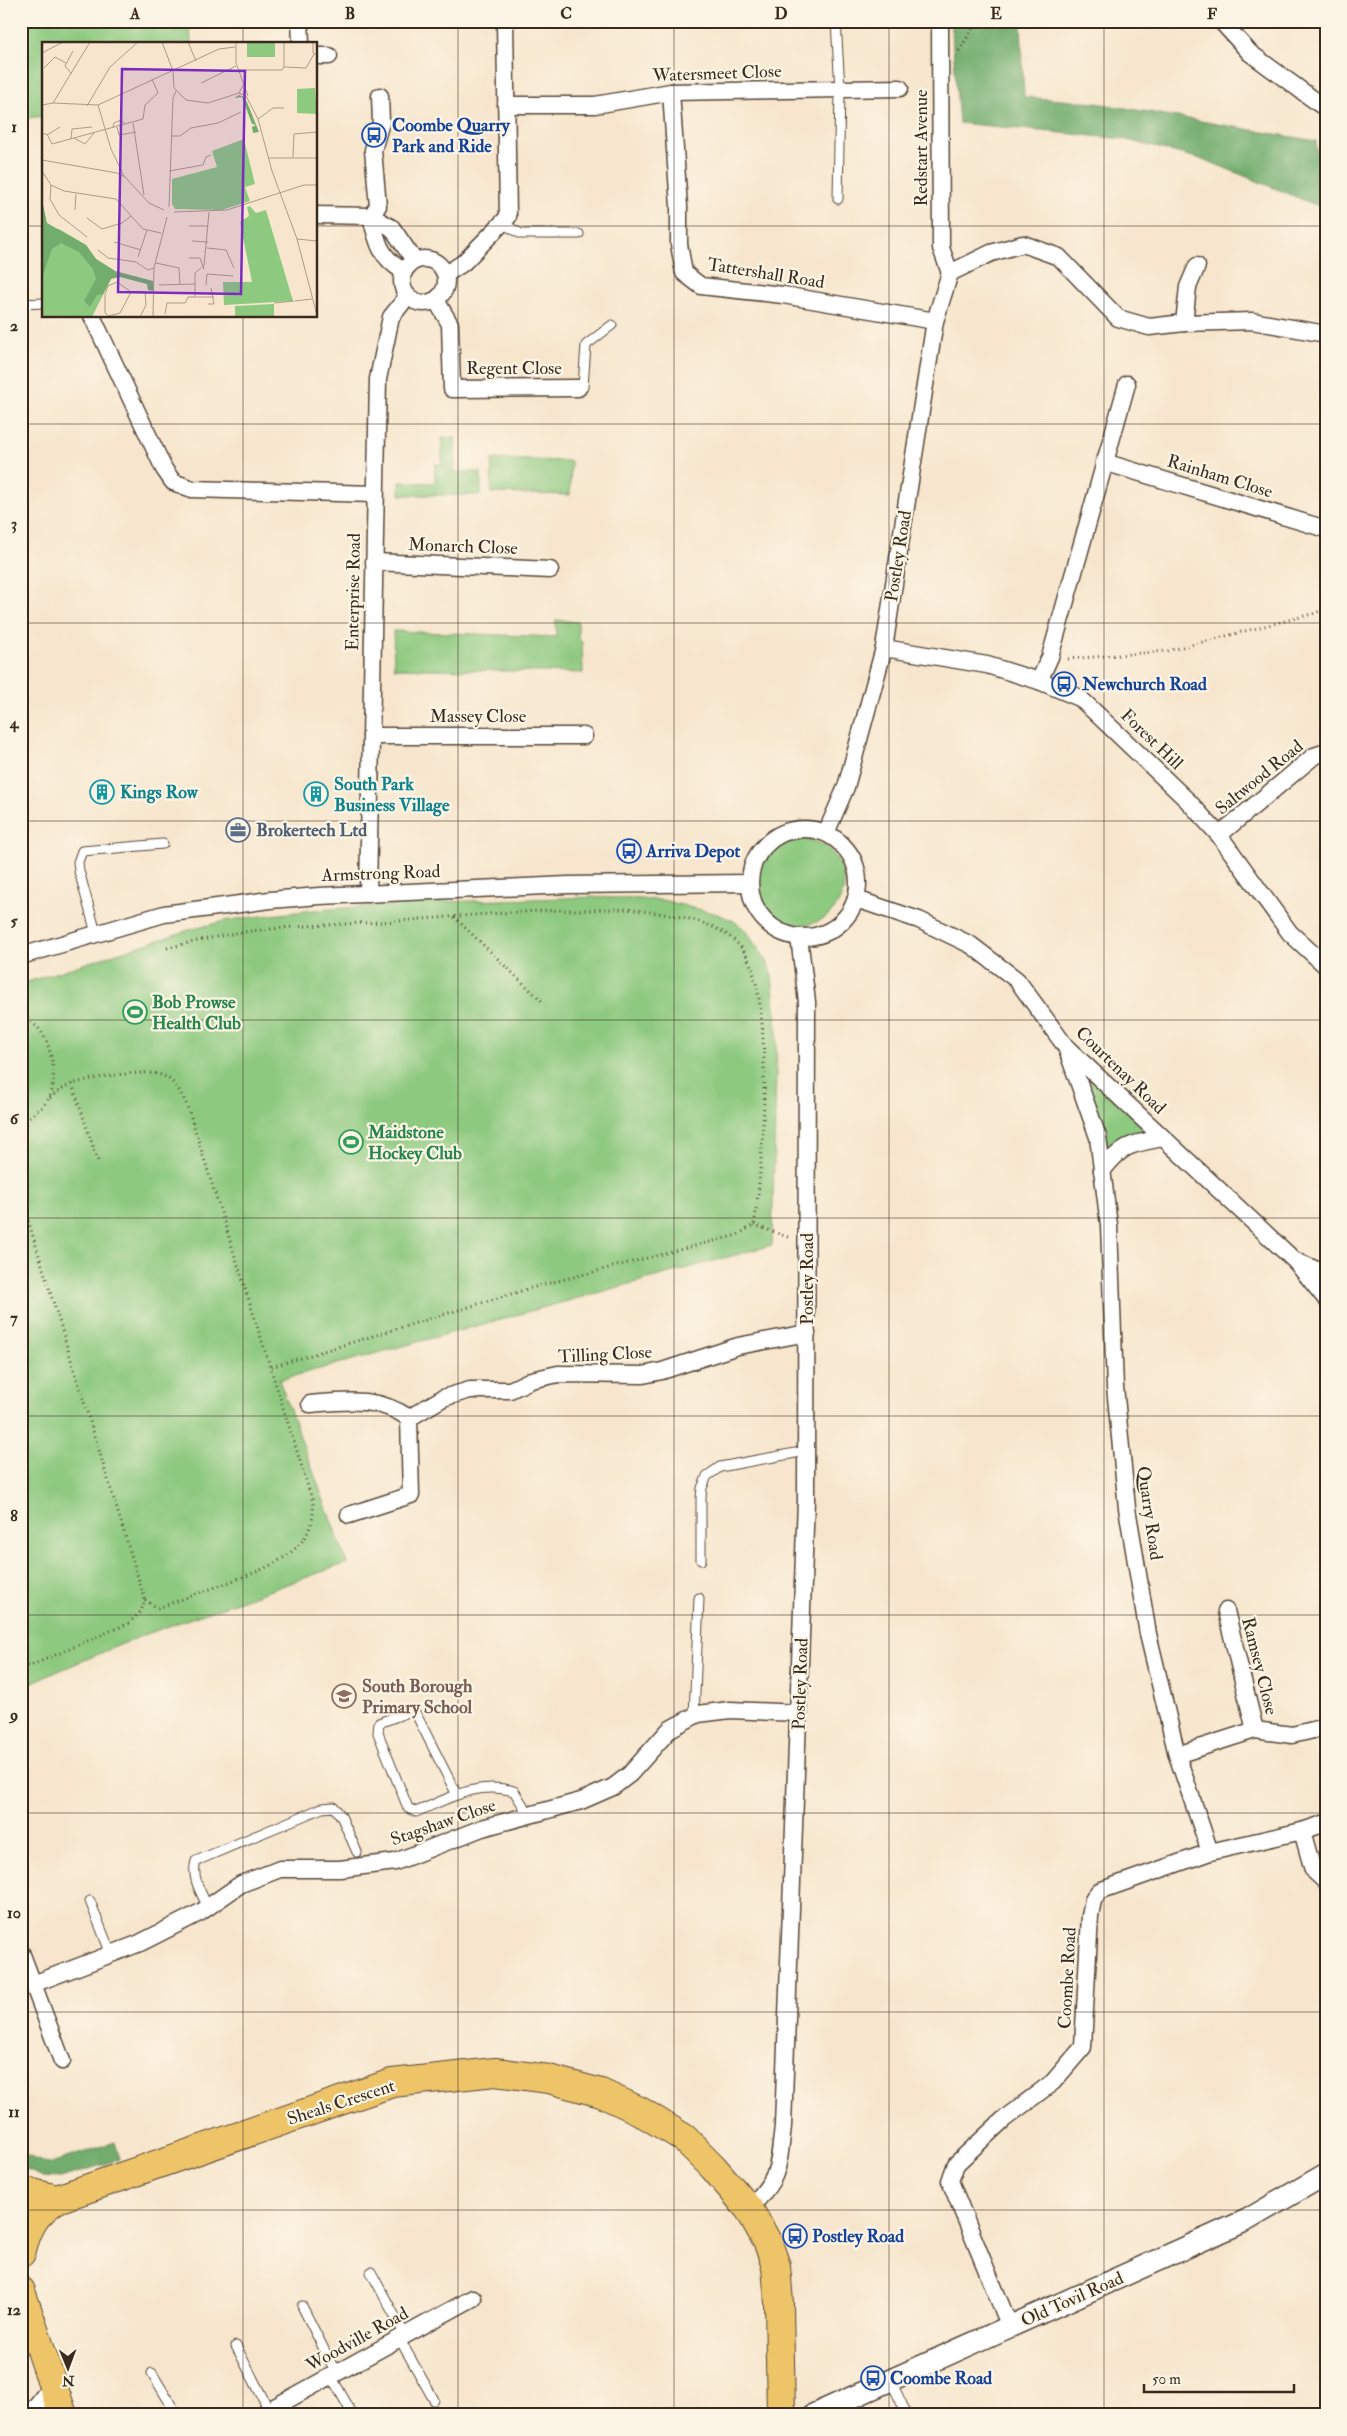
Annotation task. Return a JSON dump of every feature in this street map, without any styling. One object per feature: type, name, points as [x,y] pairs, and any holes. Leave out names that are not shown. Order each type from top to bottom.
[{"type":"highway","name":"Sheals Crescent","points":[[21,2253],[26,2232],[40,2210],[56,2199],[392,2083],[495,2072],[549,2079],[601,2093],[640,2111],[684,2138],[714,2167],[749,2209]]},
{"type":"highway","points":[[21,2190],[56,2199]]},
{"type":"highway","points":[[749,2209],[768,2243],[776,2266],[779,2303],[781,2415]]},
{"type":"highway","points":[[21,2291],[63,2415]]},
{"type":"street","points":[[300,21],[301,42]]},
{"type":"street","points":[[446,274],[463,263],[508,217],[505,21]]},
{"type":"street","name":"Redstart Avenue","points":[[940,21],[941,248],[950,273]]},
{"type":"street","points":[[1221,21],[1250,53],[1321,105],[1326,106]]},
{"type":"street","name":"Watersmeet Close","points":[[506,105],[595,104],[671,92],[900,88]]},
{"type":"street","name":"Tattershall Road","points":[[671,92],[679,207],[679,244],[684,273],[701,286],[784,295],[935,321]]},
{"type":"street","points":[[380,96],[381,122],[373,150],[378,206],[371,216],[378,245],[391,263],[409,266]]},
{"type":"street","points":[[318,215],[371,216],[392,228],[409,266]]},
{"type":"street","points":[[950,273],[991,253],[1023,244],[1059,257],[1118,318],[1149,327],[1184,323],[1252,321],[1326,334]]},
{"type":"street","points":[[425,258],[434,261],[446,274],[447,284],[443,293],[436,300],[429,303],[418,302],[407,297],[402,289],[401,279],[409,266],[425,258]]},
{"type":"street","points":[[1184,323],[1188,287],[1197,266]]},
{"type":"street","name":"Postley Road","points":[[826,833],[846,788],[884,648],[935,321],[950,273]]},
{"type":"street","name":"Enterprise Road","points":[[368,894],[378,379],[391,317],[407,297]]},
{"type":"street","name":"Regent Close","points":[[436,300],[450,324],[452,389],[578,388]]},
{"type":"street","points":[[93,318],[164,469],[173,482],[192,490],[375,494]]},
{"type":"street","points":[[1040,681],[1050,657],[1127,384]]},
{"type":"street","name":"Rainham Close","points":[[1104,462],[1326,529]]},
{"type":"street","name":"Monarch Close","points":[[374,562],[550,570]]},
{"type":"street","name":"Forest Hill","points":[[884,648],[987,665],[1040,681],[1080,698],[1188,801],[1219,835],[1290,933],[1326,966]]},
{"type":"street","name":"Massey Close","points":[[371,736],[584,736]]},
{"type":"street","name":"Saltwood Road","points":[[1219,835],[1314,756],[1326,752]]},
{"type":"street","points":[[798,828],[826,833],[848,851],[858,878],[856,899],[841,922],[823,934],[799,937],[778,931],[759,915],[749,883],[758,852],[776,836],[798,828]]},
{"type":"street","name":"Armstrong Road","points":[[21,956],[96,933],[189,909],[319,896],[568,885],[749,883]]},
{"type":"street","name":"Courtenay Road","points":[[856,899],[919,920],[971,945],[1017,980],[1066,1047],[1294,1260],[1326,1274]]},
{"type":"street","name":"Postley Road","points":[[749,2209],[769,2188],[778,2171],[783,2126],[799,1713],[806,1451],[807,1002],[799,937]]},
{"type":"street","name":"Quarry Road","points":[[1066,1047],[1098,1137],[1109,1225],[1115,1387],[1127,1508],[1148,1634],[1177,1755],[1210,1852]]},
{"type":"street","points":[[1102,1171],[1117,1152],[1133,1143],[1163,1138]]},
{"type":"street","points":[[1294,1260],[1326,1299]]},
{"type":"street","name":"Tilling Close","points":[[409,1418],[442,1398],[470,1390],[510,1390],[531,1380],[558,1374],[643,1375],[662,1371],[738,1346],[807,1334]]},
{"type":"street","points":[[310,1404],[353,1400],[380,1403],[396,1409],[409,1418],[411,1495],[349,1515]]},
{"type":"street","name":"Ramsey Close","points":[[1226,1611],[1256,1730]]},
{"type":"street","name":"Stagshaw Close","points":[[33,1984],[140,1943],[208,1907],[241,1884],[280,1869],[340,1868],[395,1862],[482,1828],[581,1801],[613,1787],[630,1774],[670,1730],[694,1716],[730,1710],[799,1713]]},
{"type":"street","points":[[1177,1755],[1256,1730],[1292,1735],[1326,1727]]},
{"type":"street","name":"Coombe Road","points":[[1010,2327],[950,2181],[956,2164],[1004,2119],[1054,2082],[1083,2047],[1090,1916],[1093,1900],[1099,1891],[1210,1852],[1302,1831],[1326,1823]]},
{"type":"street","points":[[1302,1831],[1313,1870],[1326,1882]]},
{"type":"street","points":[[21,1952],[62,2061]]},
{"type":"street","name":"Old Tovil Road","points":[[813,2415],[1247,2220],[1326,2174]]},
{"type":"street","name":"Woodville Road","points":[[265,2413],[473,2298]]},
{"type":"street","points":[[32,2415],[54,2387]]},
{"type":"lane","points":[[836,21],[840,89],[838,198]]},
{"type":"lane","points":[[502,223],[521,234],[580,234]]},
{"type":"lane","points":[[21,304],[42,303]]},
{"type":"lane","points":[[578,388],[583,387],[586,345],[612,325]]},
{"type":"lane","points":[[96,933],[79,871],[78,862],[82,851],[163,844]]},
{"type":"lane","points":[[700,1560],[701,1498],[702,1488],[707,1476],[720,1467],[806,1451]]},
{"type":"lane","points":[[694,1716],[699,1598]]},
{"type":"lane","points":[[457,1795],[416,1714],[408,1712],[379,1723],[378,1732],[408,1808],[416,1812],[476,1788],[500,1787],[514,1791],[529,1815]]},
{"type":"lane","points":[[208,1907],[198,1889],[193,1870],[196,1861],[322,1808],[334,1808],[341,1816],[357,1852]]},
{"type":"lane","points":[[90,1901],[110,1954]]},
{"type":"lane","points":[[371,2272],[434,2400]]},
{"type":"lane","points":[[302,2306],[353,2415]]},
{"type":"lane","points":[[236,2346],[265,2413]]},
{"type":"lane","points":[[152,2373],[177,2415]]},
{"type":"lane","points":[[891,2381],[907,2415]]},
{"type":"path","points":[[940,64],[954,62],[974,26],[985,21]]},
{"type":"path","points":[[1050,657],[1077,660],[1167,651],[1326,608]]},
{"type":"path","points":[[167,948],[258,930],[547,910],[633,910],[696,921],[727,932],[745,953],[757,982],[762,1020],[763,1105],[754,1225]]},
{"type":"path","points":[[454,917],[544,1002]]},
{"type":"path","points":[[21,1020],[36,1026],[48,1049],[55,1080],[50,1098]]},
{"type":"path","points":[[21,1122],[50,1098],[72,1084],[88,1079],[148,1073],[162,1075],[178,1088],[187,1105],[271,1366],[312,1502],[312,1518],[306,1537],[293,1551],[260,1571],[158,1608],[146,1600],[21,1197]]},
{"type":"path","points":[[72,1084],[100,1164]]},
{"type":"path","points":[[754,1225],[807,1244]]},
{"type":"path","points":[[271,1366],[531,1288],[737,1235],[754,1225]]},
{"type":"path","points":[[21,1664],[30,1666],[129,1623],[141,1611],[146,1600]]},
{"type":"green space","points":[[21,21],[190,21],[191,42],[42,42],[42,116],[21,119]]},
{"type":"green space","points":[[951,21],[1021,23],[1024,97],[1096,103],[1316,141],[1319,169],[1326,168],[1326,209],[1205,160],[1123,139],[959,123]]},
{"type":"green space","points":[[442,438],[455,438],[455,472],[481,472],[481,495],[400,495],[400,482],[435,483],[435,464],[442,464]]},
{"type":"green space","points":[[492,459],[571,461],[570,495],[491,493]]},
{"type":"green space","points":[[556,620],[578,622],[578,637],[582,643],[583,673],[394,668],[393,631],[556,637]]},
{"type":"green space","points":[[801,839],[817,843],[831,852],[840,866],[844,882],[840,898],[831,912],[817,921],[801,925],[785,921],[771,912],[762,898],[758,882],[762,866],[771,852],[785,843]]},
{"type":"green space","points":[[596,897],[662,900],[717,914],[734,921],[744,929],[767,961],[772,976],[777,1028],[772,1245],[279,1380],[347,1563],[141,1636],[21,1687],[21,984],[189,930],[229,920],[314,910],[440,902]]},
{"type":"green space","points":[[1086,1075],[1144,1126],[1143,1132],[1118,1138],[1109,1145],[1103,1144],[1098,1110]]},
{"type":"green space","points":[[115,2142],[120,2159],[61,2178],[43,2177],[21,2167],[21,2152],[24,2155],[48,2164]]},
{"type":"place","name":"Coombe Quarry Park and Ride","points":[[374,135]]},
{"type":"place","name":"Newchurch Road","points":[[1064,684]]},
{"type":"place","name":"Kings Row","points":[[102,792]]},
{"type":"place","name":"South Park Business Village","points":[[316,794]]},
{"type":"place","name":"Brokertech Ltd","points":[[238,830]]},
{"type":"place","name":"Arriva Depot","points":[[629,851]]},
{"type":"place","name":"Bob Prowse Health Club","points":[[135,1012]]},
{"type":"place","name":"Maidstone Hockey Club","points":[[351,1142]]},
{"type":"place","name":"South Borough Primary School","points":[[344,1696]]},
{"type":"place","name":"Postley Road","points":[[795,2236]]},
{"type":"place","name":"Coombe Road","points":[[873,2378]]}]
